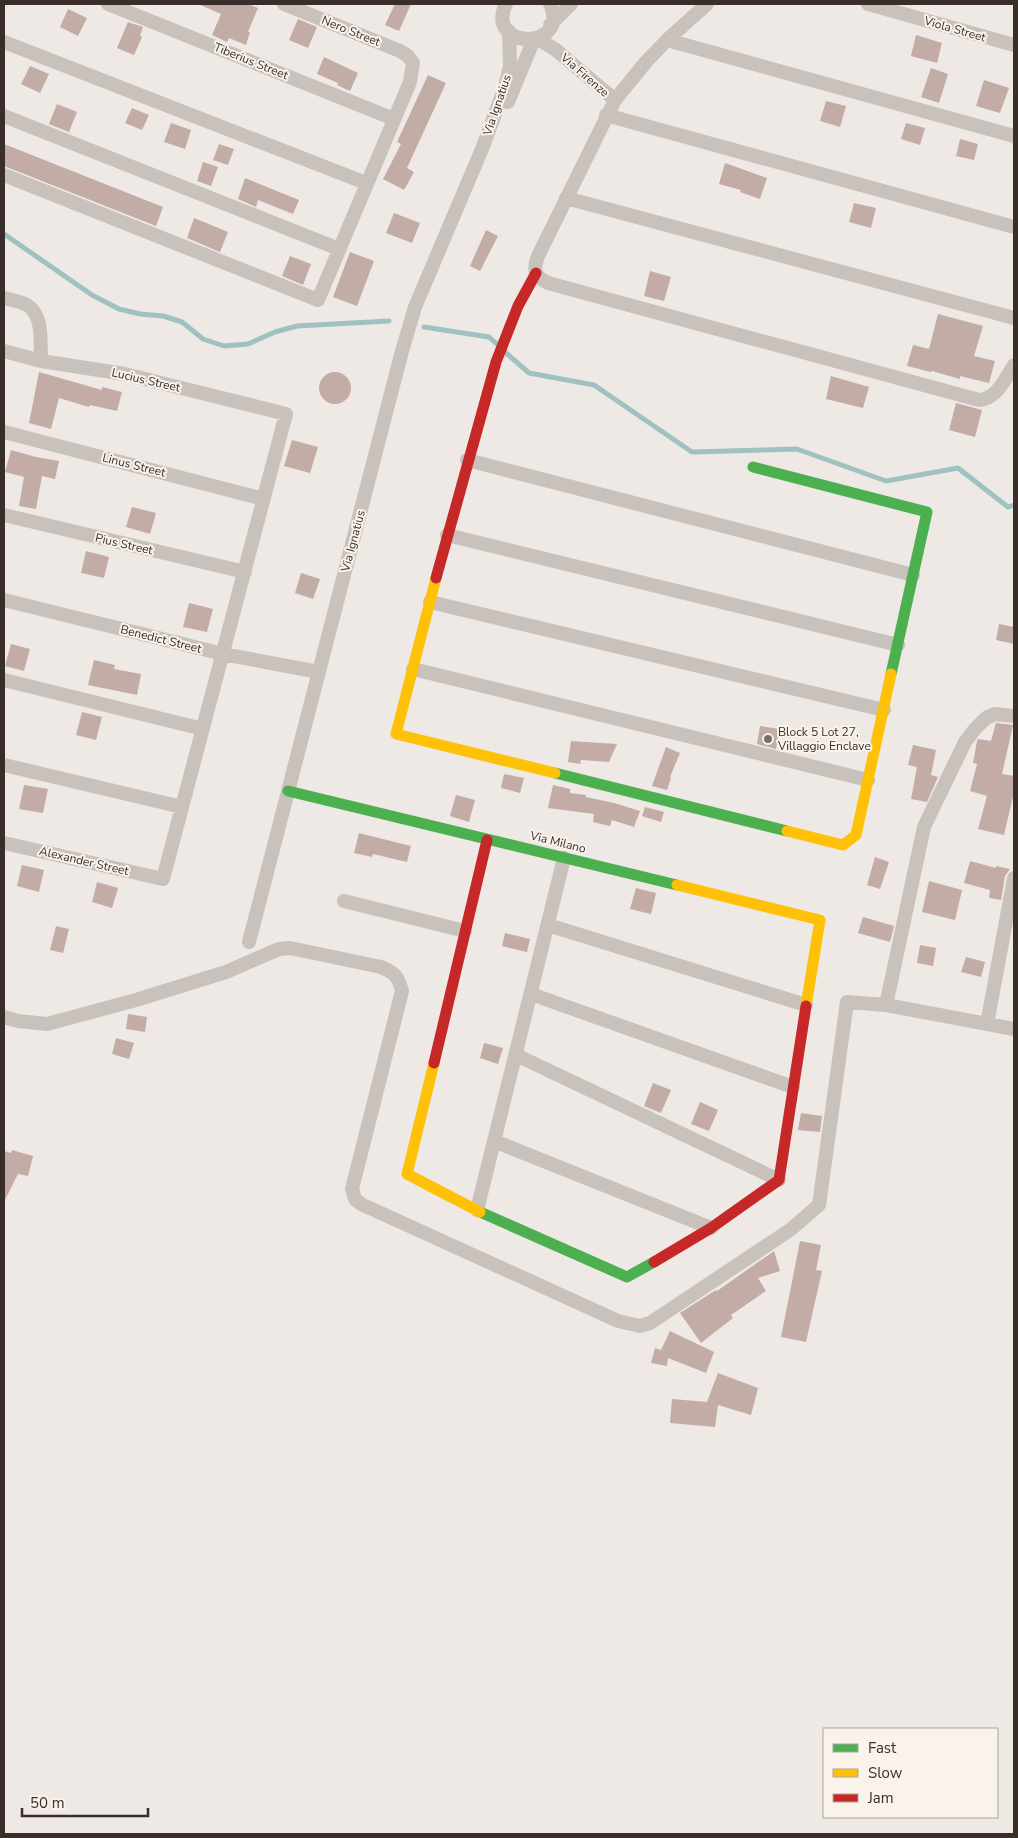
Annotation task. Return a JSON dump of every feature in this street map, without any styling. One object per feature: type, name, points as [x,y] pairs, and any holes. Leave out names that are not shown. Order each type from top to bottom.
[{"type":"street","name":"Tiberius Street","points":[[108,4],[394,119]]},
{"type":"street","name":"Nero Street","points":[[284,4],[400,51],[408,56],[413,63],[410,82],[394,119]]},
{"type":"street","points":[[494,4],[504,10],[509,32]]},
{"type":"street","points":[[549,27],[552,18],[550,4]]},
{"type":"street","points":[[536,39],[571,4]]},
{"type":"street","points":[[707,4],[667,40],[645,63],[615,100],[538,256],[535,266],[536,273],[541,279],[548,283],[979,400],[986,400],[993,396],[1014,365]]},
{"type":"street","name":"Viola Street","points":[[868,4],[1014,45]]},
{"type":"street","name":"Via Firenze","points":[[549,27],[556,50]]},
{"type":"street","name":"Via Firenze","points":[[509,32],[520,39],[536,39],[556,50],[615,100]]},
{"type":"street","name":"Via Ignatius","points":[[249,942],[402,351],[415,307],[482,148],[505,87],[510,66],[509,32]]},
{"type":"street","name":"Via Ignatius","points":[[482,148],[504,110],[536,39]]},
{"type":"street","points":[[667,40],[1014,136]]},
{"type":"street","points":[[4,42],[366,183]]},
{"type":"street","points":[[606,115],[1014,227]]},
{"type":"street","points":[[4,116],[339,250]]},
{"type":"street","points":[[4,175],[318,300],[394,119]]},
{"type":"street","points":[[566,198],[1014,318]]},
{"type":"street","points":[[536,273],[518,306],[496,362],[467,460],[396,734],[843,845],[856,835],[927,512],[754,467]]},
{"type":"street","points":[[4,298],[24,303],[35,312],[39,323],[41,361]]},
{"type":"street","name":"Lucius Street","points":[[4,351],[41,361],[125,374],[286,414],[264,499]]},
{"type":"street","name":"Linus Street","points":[[4,432],[264,499]]},
{"type":"street","points":[[467,460],[913,575]]},
{"type":"street","points":[[4,765],[182,807],[264,499]]},
{"type":"street","name":"Pius Street","points":[[4,515],[245,572]]},
{"type":"street","points":[[447,535],[898,646]]},
{"type":"street","name":"Benedict Street","points":[[4,600],[223,654],[319,672]]},
{"type":"street","points":[[430,602],[884,710]]},
{"type":"street","points":[[413,669],[868,780]]},
{"type":"street","points":[[4,680],[203,729]]},
{"type":"street","points":[[886,1005],[924,827],[965,742],[975,729],[986,718],[995,714],[1014,716]]},
{"type":"street","name":"Via Milano","points":[[288,791],[820,920],[806,1005]]},
{"type":"street","name":"Alexander Street","points":[[4,843],[163,879],[182,807]]},
{"type":"street","points":[[487,840],[407,1174],[478,1210],[627,1277],[710,1228],[779,1180],[806,1005],[548,925]]},
{"type":"street","points":[[478,1210],[564,858]]},
{"type":"street","points":[[987,1024],[1014,878]]},
{"type":"street","points":[[344,902],[466,931]]},
{"type":"street","points":[[4,1017],[18,1021],[47,1024],[136,1000],[226,972],[279,949],[290,948],[381,967],[391,972],[398,979],[402,991],[352,1189],[354,1199],[361,1204],[618,1321],[640,1326],[650,1323],[790,1230],[820,1205],[847,1002],[886,1005],[1014,1029]]},
{"type":"street","points":[[531,994],[793,1087]]},
{"type":"street","points":[[516,1055],[779,1180]]},
{"type":"street","points":[[494,1141],[710,1228]]},
{"type":"building","points":[[198,4],[248,4],[258,8],[248,32],[250,32],[246,45],[229,38],[227,42],[212,35],[221,14]]},
{"type":"building","points":[[395,4],[411,4],[399,31],[385,25]]},
{"type":"building","points":[[68,9],[87,18],[78,36],[60,27]]},
{"type":"building","points":[[298,19],[317,27],[308,48],[289,40]]},
{"type":"building","points":[[128,22],[143,27],[140,36],[142,37],[134,55],[117,48]]},
{"type":"building","points":[[916,35],[942,43],[937,63],[911,56]]},
{"type":"building","points":[[324,57],[358,73],[350,91],[337,85],[338,83],[317,74]]},
{"type":"building","points":[[30,66],[49,74],[40,93],[21,84]]},
{"type":"building","points":[[931,68],[948,74],[939,103],[921,97]]},
{"type":"building","points":[[428,75],[446,83],[407,168],[414,172],[404,190],[383,179],[401,144],[397,142]]},
{"type":"building","points":[[984,80],[1009,88],[1000,113],[976,106]]},
{"type":"building","points":[[826,101],[846,106],[840,127],[820,121]]},
{"type":"building","points":[[57,104],[77,112],[69,132],[49,124]]},
{"type":"building","points":[[132,108],[149,115],[142,130],[125,123]]},
{"type":"building","points":[[171,123],[191,130],[185,149],[164,142]]},
{"type":"building","points":[[906,123],[925,128],[920,145],[901,139]]},
{"type":"building","points":[[960,139],[978,144],[974,160],[956,156]]},
{"type":"building","points":[[4,144],[163,207],[156,226],[4,166]]},
{"type":"building","points":[[219,144],[234,149],[228,165],[213,160]]},
{"type":"building","points":[[203,162],[218,167],[211,186],[197,181]]},
{"type":"building","points":[[725,163],[767,178],[760,199],[740,192],[741,190],[719,184]]},
{"type":"building","points":[[245,178],[299,200],[293,214],[258,200],[256,207],[238,199]]},
{"type":"building","points":[[854,203],[876,208],[871,228],[849,222]]},
{"type":"building","points":[[394,213],[420,223],[412,243],[386,233]]},
{"type":"building","points":[[194,218],[228,232],[220,252],[187,238]]},
{"type":"building","points":[[486,230],[498,236],[480,271],[470,266]]},
{"type":"building","points":[[350,252],[374,261],[357,306],[333,297]]},
{"type":"building","points":[[290,256],[311,264],[303,285],[282,276]]},
{"type":"building","points":[[650,271],[671,277],[664,301],[644,296]]},
{"type":"building","points":[[938,314],[983,326],[974,356],[995,361],[989,383],[960,376],[960,379],[907,366],[913,345],[929,349]]},
{"type":"building","points":[[39,372],[102,390],[102,387],[122,392],[117,411],[90,405],[89,407],[59,398],[51,429],[29,423]]},
{"type":"building","points":[[335,372],[341,373],[346,377],[350,382],[350,394],[346,399],[341,403],[335,404],[329,403],[324,399],[320,394],[319,388],[320,382],[324,377],[329,373]]},
{"type":"building","points":[[831,376],[869,387],[863,408],[826,399]]},
{"type":"building","points":[[956,403],[982,410],[975,437],[949,430]]},
{"type":"building","points":[[292,440],[318,447],[310,473],[284,466]]},
{"type":"building","points":[[11,450],[59,461],[55,479],[42,476],[36,509],[19,506],[24,477],[5,472]]},
{"type":"building","points":[[132,507],[156,513],[150,534],[126,527]]},
{"type":"building","points":[[86,551],[109,557],[104,578],[81,573]]},
{"type":"building","points":[[301,573],[320,579],[313,599],[295,593]]},
{"type":"building","points":[[189,603],[213,609],[207,632],[183,627]]},
{"type":"building","points":[[999,624],[1014,627],[1014,644],[996,640]]},
{"type":"building","points":[[11,644],[30,649],[24,671],[5,666]]},
{"type":"building","points":[[94,660],[115,665],[114,669],[141,674],[137,695],[88,685]]},
{"type":"building","points":[[82,712],[102,717],[96,740],[76,735]]},
{"type":"building","points":[[996,723],[1013,725],[1002,774],[1014,776],[1014,792],[1004,835],[978,829],[987,796],[970,791],[977,764],[973,763],[977,741],[978,739],[991,741]]},
{"type":"building","name":"Block 5 Lot 27, Villaggio Enclave","points":[[760,726],[779,729],[776,749],[757,744]]},
{"type":"building","points":[[571,741],[617,744],[609,762],[581,760],[580,764],[568,762]]},
{"type":"building","points":[[913,745],[936,750],[931,775],[938,777],[927,802],[911,799],[917,767],[908,765]]},
{"type":"building","points":[[666,747],[680,753],[667,790],[652,786]]},
{"type":"building","points":[[504,774],[524,778],[520,793],[501,788]]},
{"type":"building","points":[[24,785],[48,789],[43,813],[19,809]]},
{"type":"building","points":[[553,785],[570,789],[570,793],[586,795],[586,797],[640,811],[634,827],[612,820],[610,826],[593,822],[594,814],[548,808]]},
{"type":"building","points":[[456,795],[475,800],[469,822],[450,816]]},
{"type":"building","points":[[645,807],[664,812],[661,822],[642,816]]},
{"type":"building","points":[[359,833],[411,846],[407,862],[373,854],[372,857],[354,853]]},
{"type":"building","points":[[875,857],[889,862],[880,889],[867,885]]},
{"type":"building","points":[[970,861],[996,868],[996,866],[1010,869],[1005,876],[1001,900],[989,898],[990,890],[964,883]]},
{"type":"building","points":[[22,865],[44,870],[39,892],[17,886]]},
{"type":"building","points":[[929,881],[962,890],[955,920],[922,912]]},
{"type":"building","points":[[97,882],[118,888],[112,908],[92,902]]},
{"type":"building","points":[[636,888],[656,893],[651,914],[630,909]]},
{"type":"building","points":[[863,917],[894,926],[890,942],[858,933]]},
{"type":"building","points":[[56,926],[69,929],[63,953],[50,950]]},
{"type":"building","points":[[505,933],[530,939],[527,952],[502,946]]},
{"type":"building","points":[[920,945],[936,948],[933,966],[917,963]]},
{"type":"building","points":[[966,957],[985,962],[981,977],[961,972]]},
{"type":"building","points":[[128,1014],[147,1017],[145,1032],[126,1029]]},
{"type":"building","points":[[116,1038],[134,1043],[129,1059],[112,1054]]},
{"type":"building","points":[[484,1043],[503,1048],[498,1064],[480,1058]]},
{"type":"building","points":[[653,1083],[671,1090],[661,1113],[644,1106]]},
{"type":"building","points":[[700,1102],[718,1110],[709,1131],[691,1124]]},
{"type":"building","points":[[801,1113],[822,1116],[820,1132],[798,1130]]},
{"type":"building","points":[[12,1150],[33,1156],[28,1176],[18,1174],[4,1202],[4,1151],[11,1153]]},
{"type":"building","points":[[800,1241],[821,1245],[816,1270],[822,1271],[806,1342],[781,1337]]},
{"type":"building","points":[[774,1251],[780,1271],[758,1278],[766,1291],[731,1315],[733,1318],[701,1343],[680,1313],[717,1291]]},
{"type":"building","points":[[670,1331],[714,1352],[706,1373],[668,1358],[667,1366],[651,1363],[655,1348],[661,1350]]},
{"type":"building","points":[[718,1373],[758,1388],[751,1415],[718,1405],[715,1427],[670,1423],[672,1399],[707,1402]]},
{"type":"waterway","points":[[4,234],[92,295],[119,309],[140,314],[163,316],[182,322],[203,339],[224,346],[248,344],[275,332],[297,326],[389,321]]},
{"type":"waterway","points":[[424,327],[489,337],[499,346]]},
{"type":"waterway","points":[[505,352],[529,373],[594,385],[692,452],[797,449],[886,481],[958,468],[1008,507],[1014,505]]},
{"type":"traffic: fast","points":[[753,467],[927,512],[891,674]]},
{"type":"traffic: fast","points":[[555,773],[787,831]]},
{"type":"traffic: fast","points":[[288,791],[677,885]]},
{"type":"traffic: fast","points":[[480,1212],[627,1277],[654,1262]]},
{"type":"traffic: slow","points":[[436,578],[396,734],[555,773]]},
{"type":"traffic: slow","points":[[787,831],[843,845],[856,835],[891,674]]},
{"type":"traffic: slow","points":[[677,885],[820,920],[806,1006]]},
{"type":"traffic: slow","points":[[434,1063],[407,1174],[480,1212]]},
{"type":"traffic: jam","points":[[436,578],[496,362],[518,306],[536,273]]},
{"type":"traffic: jam","points":[[434,1063],[487,840]]},
{"type":"traffic: jam","points":[[654,1262],[711,1228],[779,1180],[806,1006]]},
{"type":"place","name":"Block 5 Lot 27, Villaggio Enclave","points":[[768,739]]}]
